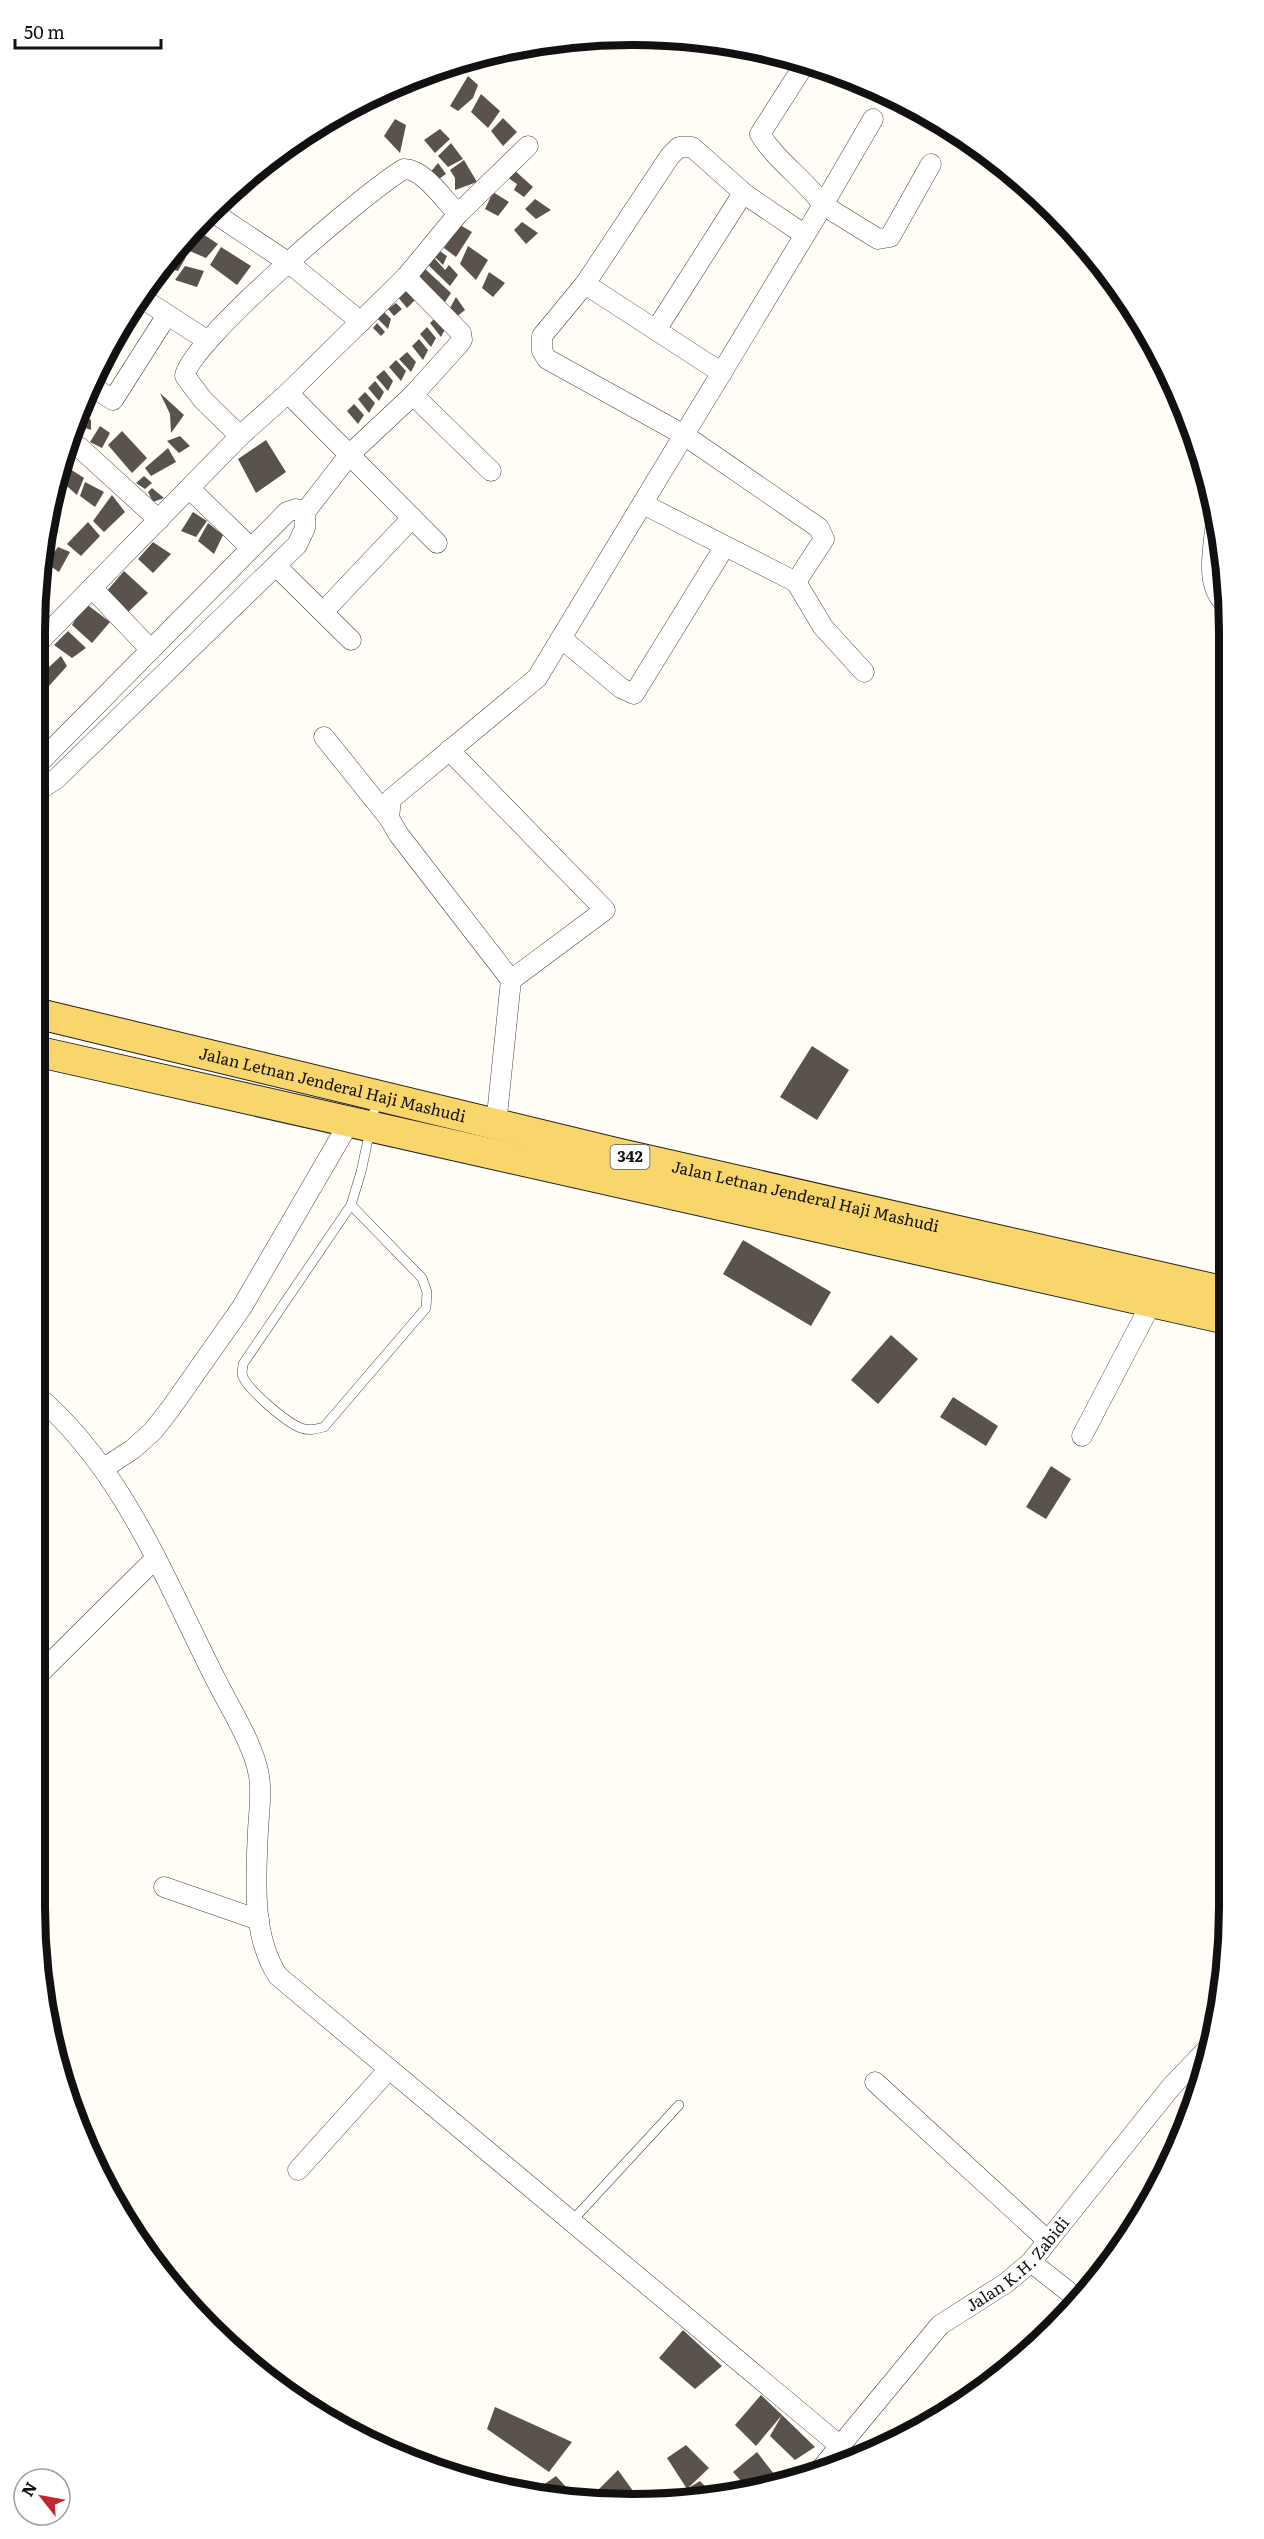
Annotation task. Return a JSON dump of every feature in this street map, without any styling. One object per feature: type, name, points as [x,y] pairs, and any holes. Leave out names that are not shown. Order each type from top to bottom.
[{"type":"main road","name":"Jalan Letnan Jenderal Haji Mashudi","points":[[45,1015],[496,1125],[1219,1290]]},
{"type":"main road","name":"Jalan Letnan Jenderal Haji Mashudi","points":[[45,1053],[1153,1300],[1219,1317]]},
{"type":"street","points":[[799,69],[760,134],[772,154],[810,187],[823,205],[878,239],[890,237],[931,164]]},
{"type":"street","points":[[389,818],[391,798],[537,678],[722,374],[873,119]]},
{"type":"street","points":[[45,636],[240,436],[288,393],[406,277],[458,214],[528,146]]},
{"type":"street","points":[[796,582],[824,539],[819,528],[684,435],[547,359],[542,351],[542,336],[585,284],[670,156],[679,147],[692,147],[746,195],[805,235]]},
{"type":"street","points":[[240,436],[203,400],[185,376],[189,362],[208,341],[289,263],[404,169],[411,169],[419,174],[458,214]]},
{"type":"street","points":[[656,330],[740,198],[746,195]]},
{"type":"street","points":[[218,216],[289,263],[361,322]]},
{"type":"street","points":[[45,786],[57,779],[297,545],[303,535],[305,512],[350,454],[413,394],[459,344],[462,337],[450,320],[406,277]]},
{"type":"street","points":[[585,284],[722,374]]},
{"type":"street","points":[[147,302],[208,341]]},
{"type":"street","points":[[98,390],[113,400],[167,315]]},
{"type":"street","points":[[288,393],[437,543]]},
{"type":"street","points":[[413,394],[491,471]]},
{"type":"street","points":[[79,447],[159,520]]},
{"type":"street","points":[[189,489],[251,548]]},
{"type":"street","points":[[642,504],[796,582],[823,627],[864,672]]},
{"type":"street","points":[[45,757],[287,512],[296,508],[305,512]]},
{"type":"street","points":[[323,612],[412,518]]},
{"type":"street","points":[[561,638],[621,688],[634,694],[725,546]]},
{"type":"street","points":[[1214,557],[1213,580],[1218,597]]},
{"type":"street","points":[[276,566],[351,640]]},
{"type":"street","points":[[92,588],[151,650]]},
{"type":"street","points":[[324,737],[389,818],[399,836],[512,980],[496,1125]]},
{"type":"street","points":[[449,750],[605,909],[512,980]]},
{"type":"street","points":[[104,1468],[133,1449],[171,1408],[242,1307],[360,1123]]},
{"type":"street","points":[[1083,1436],[1153,1300]]},
{"type":"street","points":[[45,1402],[104,1468],[156,1558],[254,1756],[259,1775],[257,1859],[259,1920],[263,1946],[278,1976],[839,2445]]},
{"type":"street","points":[[45,1668],[156,1558]]},
{"type":"street","points":[[164,1887],[259,1920]]},
{"type":"street","name":"Jalan K.H. Zabidi","points":[[829,2460],[839,2445],[940,2325],[1006,2283],[1031,2262],[1171,2087],[1199,2057]]},
{"type":"street","points":[[298,2170],[389,2069]]},
{"type":"street","points":[[875,2082],[1047,2240]]},
{"type":"street","points":[[1031,2262],[1072,2295]]},
{"type":"lane","points":[[351,1205],[422,1278],[427,1292],[426,1308],[324,1427],[313,1430],[300,1428],[281,1416],[250,1387],[242,1375],[243,1364],[351,1205],[361,1172],[360,1123],[378,1096]]},
{"type":"lane","points":[[571,2222],[679,2105]]},
{"type":"building","points":[[468,76],[478,85],[473,98],[458,111],[450,106]]},
{"type":"building","points":[[481,94],[500,111],[488,128],[471,112]]},
{"type":"building","points":[[503,118],[517,132],[503,146],[491,131]]},
{"type":"building","points":[[395,119],[406,125],[400,153],[384,136]]},
{"type":"building","points":[[440,129],[450,139],[435,153],[424,140]]},
{"type":"building","points":[[451,143],[463,159],[448,167],[438,156]]},
{"type":"building","points":[[464,160],[477,182],[455,190],[455,178],[450,170]]},
{"type":"building","points":[[438,163],[446,174],[436,181],[429,174]]},
{"type":"building","points":[[513,169],[533,187],[524,197],[514,190],[517,184],[507,177]]},
{"type":"building","points":[[493,192],[509,202],[498,216],[485,209]]},
{"type":"building","points":[[535,199],[551,210],[536,219],[525,209]]},
{"type":"building","points":[[522,222],[538,233],[526,244],[514,230]]},
{"type":"building","points":[[460,225],[472,232],[456,257],[444,248]]},
{"type":"building","points":[[202,233],[218,244],[206,258],[187,250]]},
{"type":"building","points":[[468,246],[488,260],[476,280],[460,264]]},
{"type":"building","points":[[221,247],[251,266],[237,285],[210,265]]},
{"type":"building","points":[[438,250],[447,256],[443,265],[433,255]]},
{"type":"building","points":[[429,252],[445,270],[449,265],[458,275],[450,286],[424,261]]},
{"type":"building","points":[[183,255],[186,257],[178,271],[171,269]]},
{"type":"building","points":[[185,266],[204,271],[197,287],[175,280]]},
{"type":"building","points":[[422,266],[451,293],[445,302],[416,274]]},
{"type":"building","points":[[489,272],[505,283],[493,297],[482,288]]},
{"type":"building","points":[[407,287],[417,298],[407,308],[397,296]]},
{"type":"building","points":[[456,297],[465,310],[455,318],[450,308]]},
{"type":"building","points":[[396,303],[402,309],[394,316],[388,309]]},
{"type":"building","points":[[383,311],[391,319],[388,329],[377,318]]},
{"type":"building","points":[[437,316],[446,327],[441,337],[430,323]]},
{"type":"building","points":[[377,323],[385,332],[381,336],[373,328]]},
{"type":"building","points":[[427,327],[436,338],[431,347],[420,334]]},
{"type":"building","points":[[419,339],[428,350],[423,360],[412,346]]},
{"type":"building","points":[[407,352],[416,362],[411,372],[399,359]]},
{"type":"building","points":[[396,360],[406,371],[401,381],[389,367]]},
{"type":"building","points":[[384,370],[393,381],[388,391],[376,377]]},
{"type":"building","points":[[375,381],[384,392],[379,401],[368,388]]},
{"type":"building","points":[[365,392],[375,403],[369,413],[358,399]]},
{"type":"building","points":[[160,393],[184,415],[171,433],[170,414]]},
{"type":"building","points":[[354,404],[364,415],[358,424],[347,411]]},
{"type":"building","points":[[86,417],[91,420],[91,430],[82,427]]},
{"type":"building","points":[[100,426],[110,433],[102,448],[90,442]]},
{"type":"building","points":[[122,431],[147,458],[132,473],[108,445]]},
{"type":"building","points":[[180,436],[190,446],[179,453],[167,441]]},
{"type":"building","points":[[266,440],[286,472],[256,493],[238,459]]},
{"type":"building","points":[[168,448],[176,462],[151,476],[145,468]]},
{"type":"building","points":[[69,468],[84,478],[77,495],[64,484]]},
{"type":"building","points":[[144,476],[152,483],[145,489],[136,483]]},
{"type":"building","points":[[85,482],[104,492],[95,507],[80,496]]},
{"type":"building","points":[[152,488],[164,498],[153,502],[148,492]]},
{"type":"building","points":[[112,495],[125,512],[104,532],[93,521]]},
{"type":"building","points":[[193,512],[207,521],[196,537],[181,531]]},
{"type":"building","points":[[88,522],[100,536],[81,556],[67,544]]},
{"type":"building","points":[[208,523],[223,535],[214,554],[198,541]]},
{"type":"building","points":[[153,542],[171,554],[153,573],[138,559]]},
{"type":"building","points":[[58,547],[70,552],[59,572],[49,565],[50,558]]},
{"type":"building","points":[[124,571],[148,593],[126,614],[106,592]]},
{"type":"building","points":[[85,603],[110,622],[92,643],[72,625]]},
{"type":"building","points":[[68,631],[86,648],[72,658],[54,645]]},
{"type":"building","points":[[61,656],[67,666],[45,690],[45,665],[49,667]]},
{"type":"building","points":[[812,1046],[849,1070],[817,1120],[780,1097]]},
{"type":"building","points":[[743,1240],[831,1292],[811,1326],[723,1274]]},
{"type":"building","points":[[891,1335],[918,1359],[878,1404],[851,1380]]},
{"type":"building","points":[[953,1397],[998,1426],[986,1446],[940,1417]]},
{"type":"building","points":[[1051,1466],[1071,1479],[1046,1519],[1026,1507]]},
{"type":"building","points":[[683,2330],[722,2366],[695,2389],[659,2358]]},
{"type":"building","points":[[761,2395],[782,2415],[756,2446],[735,2425]]},
{"type":"building","points":[[495,2407],[572,2442],[549,2472],[487,2429]]},
{"type":"building","points":[[782,2415],[815,2447],[795,2460],[770,2436]]},
{"type":"building","points":[[686,2445],[709,2468],[687,2489],[667,2458]]},
{"type":"building","points":[[757,2452],[776,2476],[743,2484],[733,2472]]},
{"type":"building","points":[[618,2470],[635,2494],[599,2493],[597,2491]]},
{"type":"building","points":[[556,2476],[569,2490],[555,2489],[541,2487]]},
{"type":"building","points":[[700,2481],[708,2489],[682,2492]]}]
